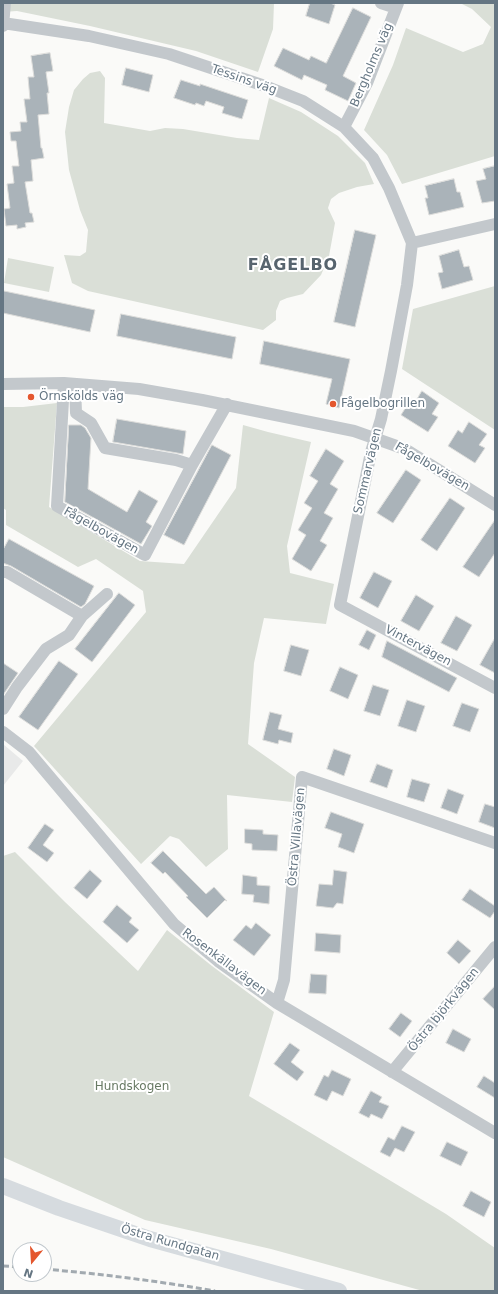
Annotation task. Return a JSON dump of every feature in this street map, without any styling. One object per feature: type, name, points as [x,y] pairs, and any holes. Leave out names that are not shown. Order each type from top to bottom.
[{"type":"main road","name":"Östra Rundgatan","points":[[3,1186],[59,1208],[150,1239],[339,1291]]},
{"type":"street","points":[[3,24],[5,3]]},
{"type":"street","points":[[381,3],[397,5]]},
{"type":"street","name":"Bergholms väg","points":[[344,127],[366,83],[397,5]]},
{"type":"street","name":"Tessins väg","points":[[3,24],[89,36],[169,54],[265,86],[303,101],[344,127],[373,158],[389,188],[412,243]]},
{"type":"street","points":[[412,243],[495,224]]},
{"type":"street","name":"Sommarvägen","points":[[340,605],[375,437],[381,419],[393,363],[407,285],[412,243]]},
{"type":"street","name":"Fågelbovägen","points":[[3,384],[69,384],[139,389],[227,404],[354,431],[375,437],[405,449],[495,505]]},
{"type":"street","points":[[69,384],[76,413],[91,423],[104,448],[176,460],[192,465]]},
{"type":"street","name":"Fågelbovägen","points":[[69,384],[57,506],[145,555],[192,465],[227,404]]},
{"type":"street","points":[[3,572],[7,572],[82,616]]},
{"type":"street","points":[[4,704],[46,649],[69,635],[82,616],[107,594]]},
{"type":"street","name":"Vintervägen","points":[[340,605],[495,688]]},
{"type":"street","name":"Rosenkällavägen","points":[[3,732],[29,752],[174,924],[218,961],[277,1003],[495,1133]]},
{"type":"street","name":"Östra Villavägen","points":[[277,1003],[284,980],[302,777],[495,844]]},
{"type":"street","name":"Östra björkvägen","points":[[392,1072],[495,948]]},
{"type":"shaded area","points":[[3,744],[23,761],[3,786]]},
{"type":"green space","points":[[3,3],[274,3],[273,29],[258,72],[196,51],[90,26],[17,11],[3,12]]},
{"type":"green space","points":[[460,3],[495,3],[495,156],[402,184],[387,155],[364,130],[393,65],[406,28],[463,52],[483,44],[491,27],[472,9]]},
{"type":"green space","points":[[100,71],[105,78],[104,123],[150,131],[165,128],[183,129],[259,140],[269,98],[301,112],[338,136],[365,163],[374,184],[357,187],[339,193],[331,199],[328,208],[335,223],[329,256],[321,275],[303,294],[280,301],[276,311],[276,320],[263,330],[88,291],[72,283],[64,255],[80,256],[86,252],[88,230],[80,210],[69,170],[65,132],[69,107],[74,90],[90,73]]},
{"type":"green space","points":[[8,258],[54,267],[49,292],[4,283]]},
{"type":"green space","points":[[495,286],[495,430],[402,369],[413,309]]},
{"type":"green space","points":[[57,403],[49,507],[140,561],[184,564],[236,488],[243,425],[311,442],[287,546],[290,573],[334,584],[326,624],[264,618],[254,663],[248,744],[295,777],[292,802],[227,795],[228,849],[206,867],[179,839],[170,836],[141,864],[34,746],[146,612],[143,591],[96,559],[78,567],[6,525],[6,510],[3,508],[3,407],[23,407]]},
{"type":"green space","name":"Hundskogen","points":[[15,852],[138,971],[167,930],[212,966],[274,1012],[249,1096],[446,1214],[495,1248],[495,1291],[423,1291],[271,1249],[145,1220],[3,1157],[3,856]]},
{"type":"building","points":[[310,3],[330,3],[335,5],[329,24],[306,16]]},
{"type":"building","points":[[353,8],[371,17],[343,76],[356,83],[348,101],[325,90],[327,85],[304,75],[302,80],[274,66],[283,48],[309,60],[311,56],[326,63]]},
{"type":"building","points":[[50,53],[53,71],[46,72],[49,93],[47,93],[49,114],[38,115],[41,148],[44,158],[31,160],[33,181],[25,182],[30,213],[32,213],[34,222],[25,223],[26,227],[17,229],[17,225],[6,226],[4,209],[10,208],[7,184],[14,183],[12,166],[19,166],[16,141],[11,141],[10,132],[21,131],[20,122],[27,122],[24,99],[30,99],[28,77],[34,77],[31,56]]},
{"type":"building","points":[[126,68],[153,75],[149,92],[122,85]]},
{"type":"building","points":[[181,80],[200,86],[200,84],[248,100],[242,119],[222,113],[224,107],[206,101],[204,106],[196,103],[195,105],[174,98]]},
{"type":"building","points":[[495,166],[495,201],[482,203],[476,181],[486,179],[483,169]]},
{"type":"building","points":[[454,179],[457,192],[460,192],[464,207],[429,215],[425,198],[428,198],[425,186]]},
{"type":"building","points":[[355,230],[376,235],[355,327],[334,322]]},
{"type":"building","points":[[459,250],[464,267],[469,266],[473,280],[442,289],[438,273],[443,272],[439,256]]},
{"type":"building","points":[[4,291],[95,310],[90,332],[3,313]]},
{"type":"building","points":[[121,314],[236,337],[232,359],[117,336]]},
{"type":"building","points":[[264,341],[350,359],[339,408],[326,404],[332,379],[260,364]]},
{"type":"building","points":[[422,391],[439,403],[432,414],[438,417],[428,432],[401,415],[411,399],[415,402]]},
{"type":"building","points":[[117,419],[186,431],[183,454],[113,442]]},
{"type":"building","points":[[469,422],[487,434],[479,445],[485,448],[475,463],[448,446],[458,430],[462,433]]},
{"type":"building","points":[[69,425],[81,425],[85,428],[91,438],[88,489],[127,512],[139,490],[158,501],[146,522],[152,526],[141,544],[65,502]]},
{"type":"building","points":[[212,445],[231,455],[184,545],[164,535]]},
{"type":"building","points":[[326,449],[344,461],[330,484],[338,489],[324,513],[333,518],[320,541],[327,545],[311,571],[292,559],[306,535],[298,530],[312,508],[304,503],[318,481],[310,476]]},
{"type":"building","points":[[406,470],[421,480],[393,523],[377,513]]},
{"type":"building","points":[[450,498],[465,508],[437,551],[421,540]]},
{"type":"building","points":[[495,520],[495,553],[479,577],[463,567]]},
{"type":"building","points":[[9,539],[94,586],[85,604],[81,607],[11,566],[3,563],[3,550]]},
{"type":"building","points":[[374,572],[392,581],[378,608],[360,598]]},
{"type":"building","points":[[119,593],[135,605],[92,662],[75,649]]},
{"type":"building","points":[[416,595],[434,606],[419,631],[401,621]]},
{"type":"building","points":[[456,616],[472,625],[457,651],[441,643]]},
{"type":"building","points":[[367,630],[376,635],[369,650],[359,645]]},
{"type":"building","points":[[495,638],[495,673],[480,665]]},
{"type":"building","points":[[387,641],[457,678],[449,692],[382,657]]},
{"type":"building","points":[[291,645],[309,650],[301,676],[284,671]]},
{"type":"building","points":[[59,661],[78,674],[38,730],[19,717]]},
{"type":"building","points":[[3,663],[18,673],[3,695]]},
{"type":"building","points":[[340,667],[358,675],[348,699],[330,691]]},
{"type":"building","points":[[373,685],[389,690],[380,716],[364,711]]},
{"type":"building","points":[[407,700],[425,706],[416,732],[398,726]]},
{"type":"building","points":[[462,703],[479,709],[470,732],[453,726]]},
{"type":"building","points":[[270,712],[282,715],[278,729],[293,733],[291,743],[279,740],[278,744],[263,740]]},
{"type":"building","points":[[334,749],[351,755],[344,776],[327,769]]},
{"type":"building","points":[[377,764],[393,770],[387,788],[370,782]]},
{"type":"building","points":[[412,779],[430,784],[424,802],[407,797]]},
{"type":"building","points":[[448,789],[464,795],[457,814],[441,808]]},
{"type":"building","points":[[485,804],[495,807],[495,828],[479,822]]},
{"type":"building","points":[[331,812],[364,824],[354,853],[338,847],[342,834],[325,828]]},
{"type":"building","points":[[45,824],[54,830],[43,845],[54,853],[47,862],[28,848]]},
{"type":"building","points":[[245,829],[263,830],[263,834],[278,835],[277,851],[252,850],[252,844],[245,843]]},
{"type":"building","points":[[163,851],[206,894],[214,887],[227,901],[225,900],[207,918],[186,897],[188,896],[165,872],[163,874],[151,863]]},
{"type":"building","points":[[90,870],[102,881],[87,899],[74,888]]},
{"type":"building","points":[[334,870],[347,872],[343,904],[337,903],[333,908],[316,906],[319,884],[332,885]]},
{"type":"building","points":[[243,875],[257,877],[257,885],[270,886],[269,904],[253,902],[254,895],[242,894]]},
{"type":"building","points":[[470,889],[495,906],[495,911],[490,918],[462,900]]},
{"type":"building","points":[[117,905],[132,918],[129,922],[139,930],[127,943],[103,922]]},
{"type":"building","points":[[256,923],[271,935],[254,956],[233,940],[246,925],[251,929]]},
{"type":"building","points":[[316,933],[341,935],[340,953],[315,951]]},
{"type":"building","points":[[458,940],[471,951],[459,964],[447,953]]},
{"type":"building","points":[[311,974],[327,975],[326,994],[309,993]]},
{"type":"building","points":[[495,986],[495,1010],[483,999]]},
{"type":"building","points":[[401,1013],[412,1021],[400,1037],[389,1029]]},
{"type":"building","points":[[453,1029],[471,1039],[464,1052],[446,1043]]},
{"type":"building","points":[[290,1043],[300,1050],[291,1062],[304,1072],[297,1081],[274,1064]]},
{"type":"building","points":[[332,1070],[351,1079],[343,1096],[332,1091],[327,1101],[314,1095],[324,1075],[328,1077]]},
{"type":"building","points":[[484,1076],[495,1083],[495,1098],[477,1087]]},
{"type":"building","points":[[371,1091],[382,1097],[379,1102],[389,1106],[382,1119],[371,1114],[369,1118],[359,1113]]},
{"type":"building","points":[[402,1126],[415,1132],[404,1152],[395,1148],[390,1157],[380,1152],[388,1137],[394,1140]]},
{"type":"building","points":[[447,1142],[468,1152],[461,1166],[440,1156]]},
{"type":"building","points":[[471,1191],[491,1202],[484,1217],[463,1206]]},
{"type":"railway","points":[[3,1266],[12,1267]]},
{"type":"railway","points":[[52,1270],[130,1278],[215,1291]]},
{"type":"place","name":"Örnskölds väg","points":[[31,397]]},
{"type":"place","name":"Fågelbogrillen","points":[[333,404]]},
{"type":"district","name":"FÅGELBO","points":[[293,266]]}]
